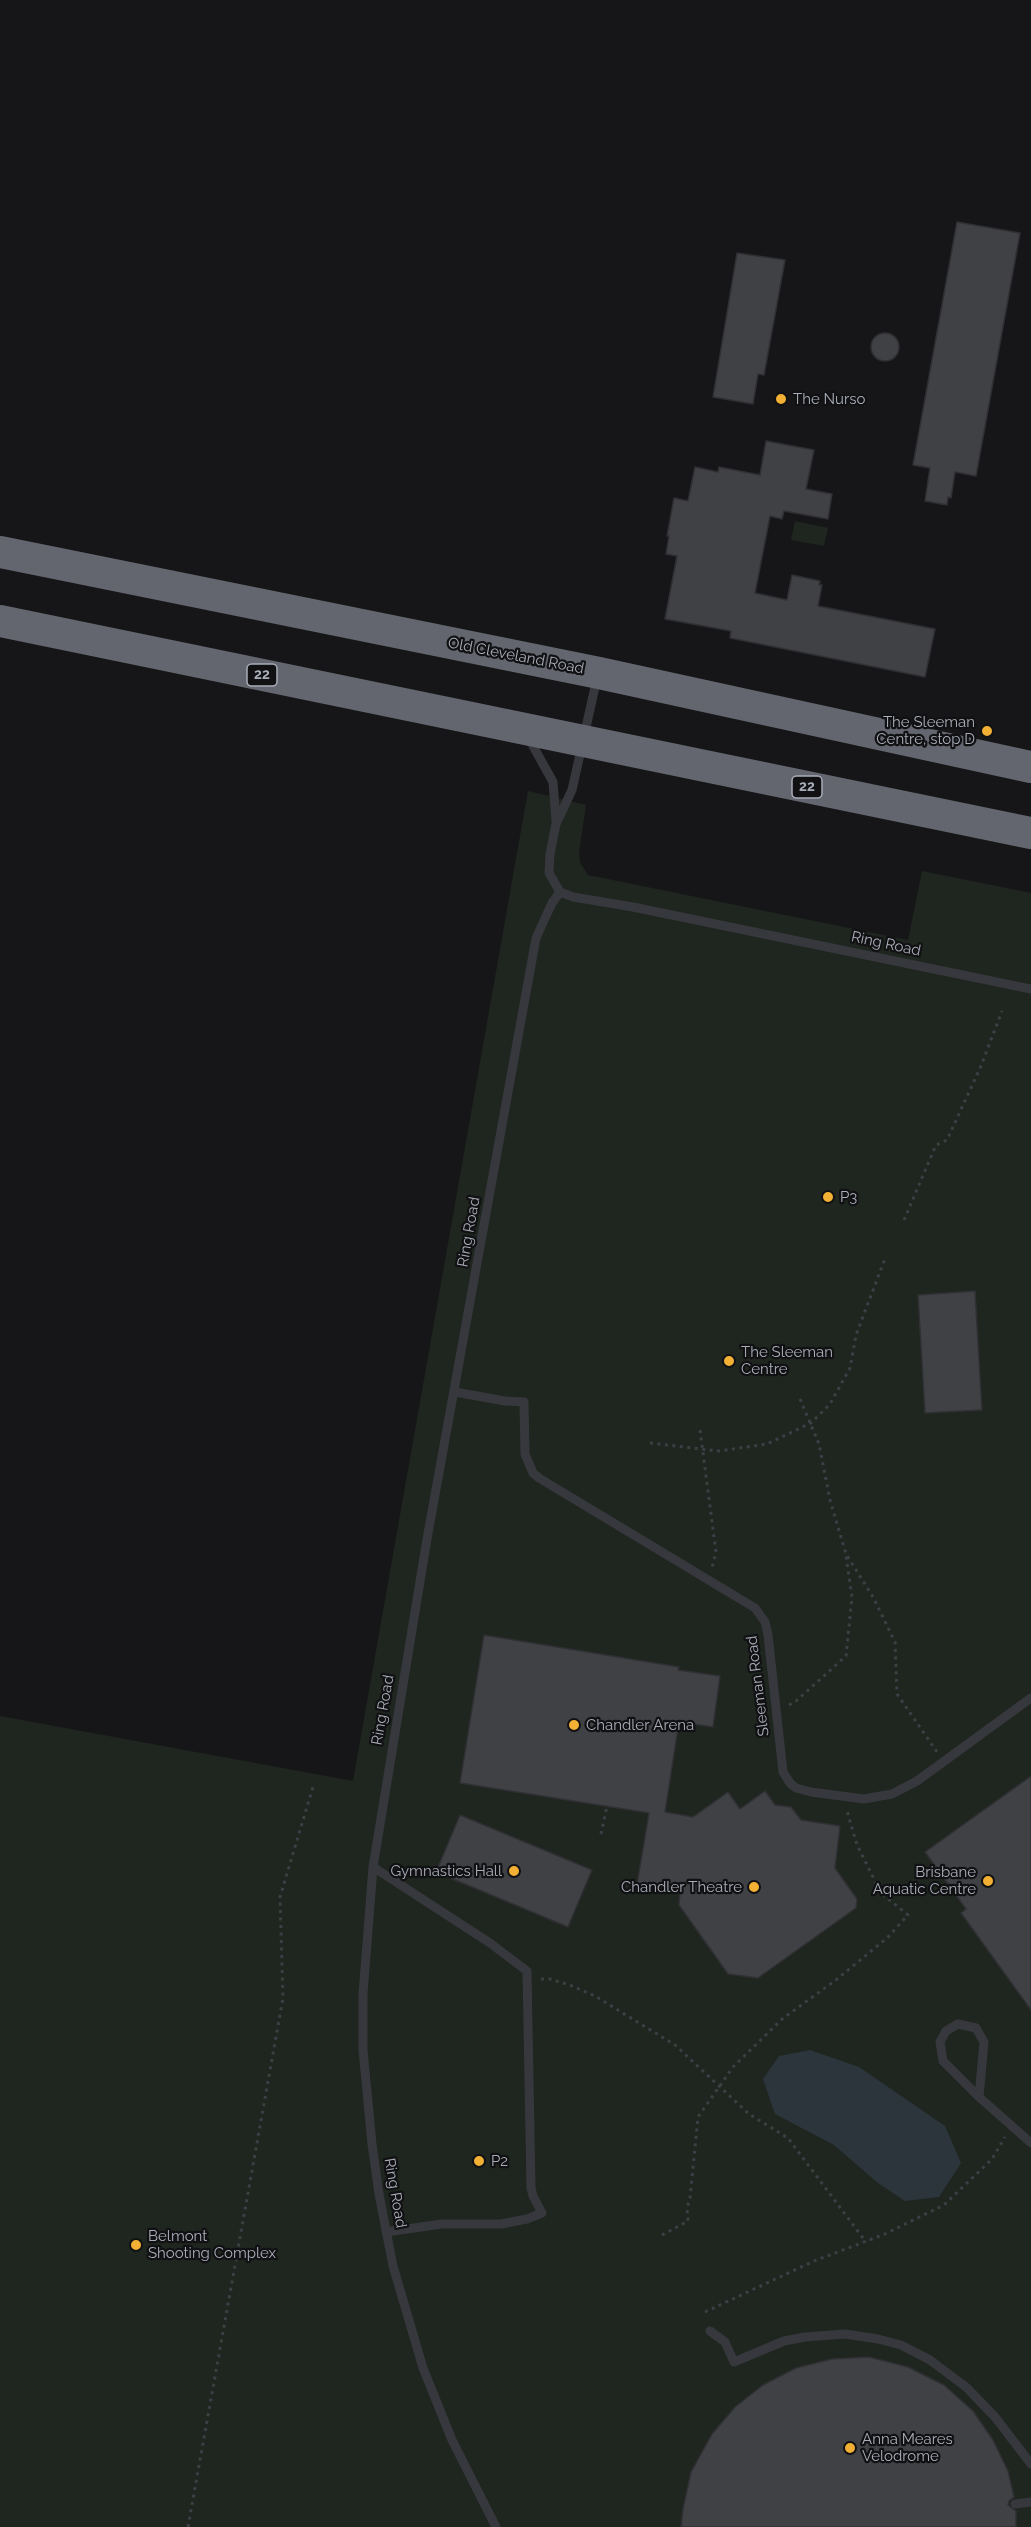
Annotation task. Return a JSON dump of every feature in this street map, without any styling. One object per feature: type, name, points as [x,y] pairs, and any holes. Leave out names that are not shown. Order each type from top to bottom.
[{"type":"highway","name":"Old Cleveland Road","points":[[0,552],[599,673],[1031,767]]},
{"type":"highway","name":"22","points":[[0,621],[1031,833]]},
{"type":"lane","points":[[556,824],[572,790],[599,673]]},
{"type":"lane","points":[[523,729],[553,782],[556,824],[549,873],[560,892]]},
{"type":"lane","name":"Ring Road","points":[[496,2527],[452,2440],[423,2368],[404,2306],[386,2232],[372,2144],[363,2050],[365,1952],[373,1867],[427,1539],[536,938],[552,903],[560,892],[573,897],[644,909],[1031,989]]},
{"type":"lane","name":"Sleeman Road","points":[[455,1392],[524,1402],[525,1454],[533,1473],[755,1608],[765,1622],[777,1711],[781,1762],[785,1777],[790,1783],[803,1790],[864,1799],[892,1794],[917,1781],[1031,1698]]},
{"type":"lane","points":[[373,1867],[516,1961],[527,1971],[531,2188],[542,2212],[526,2219],[501,2224],[442,2224],[386,2232]]},
{"type":"lane","points":[[979,2097],[984,2042],[976,2028],[958,2024],[952,2026],[940,2042],[943,2061],[979,2097],[1031,2143]]},
{"type":"lane","points":[[710,2331],[725,2342],[734,2362],[784,2341],[805,2337],[845,2334],[901,2345],[930,2360],[966,2387],[995,2417],[1031,2464]]},
{"type":"lane","points":[[1015,2504],[1031,2502]]},
{"type":"path","points":[[904,1220],[936,1145],[947,1140],[981,1066],[1002,1011]]},
{"type":"path","points":[[650,1443],[718,1451],[767,1444],[811,1422],[830,1404],[850,1368],[856,1335],[886,1256]]},
{"type":"path","points":[[777,1711],[796,1701],[846,1656],[852,1597],[846,1554],[830,1500],[819,1444],[800,1399]]},
{"type":"path","points":[[700,1430],[716,1552],[712,1568],[731,1579],[729,1591]]},
{"type":"path","points":[[846,1554],[873,1597],[896,1642],[897,1694],[944,1762]]},
{"type":"path","points":[[188,2527],[283,1998],[280,1898],[313,1787]]},
{"type":"path","points":[[662,2235],[688,2221],[687,2208],[698,2117],[733,2067],[782,2019],[836,1980],[887,1938],[908,1915],[881,1893],[876,1884],[857,1845],[847,1814],[848,1797]]},
{"type":"path","points":[[601,1834],[607,1806]]},
{"type":"path","points":[[528,1980],[550,1979],[595,1996],[675,2045],[749,2114],[788,2138],[866,2242]]},
{"type":"path","points":[[705,2312],[813,2261],[866,2242],[944,2205],[992,2159],[1009,2124]]},
{"type":"shaded area","points":[[795,521],[828,528],[824,546],[791,540]]},
{"type":"shaded area","name":"The Sleeman Centre","points":[[528,791],[586,805],[579,852],[580,863],[588,875],[908,940],[922,871],[1031,893],[1031,2527],[0,2527],[0,1716],[353,1781]]},
{"type":"shaded area","points":[[810,2050],[859,2067],[945,2126],[961,2163],[939,2197],[905,2201],[878,2183],[834,2145],[775,2114],[763,2079],[779,2056]]},
{"type":"building","points":[[957,222],[1020,233],[976,476],[955,472],[951,498],[948,497],[947,505],[925,501],[930,468],[913,465]]},
{"type":"building","points":[[737,253],[785,260],[764,375],[758,374],[753,404],[713,397]]},
{"type":"building","points":[[885,333],[895,337],[899,347],[895,357],[885,361],[875,357],[871,347],[875,337]]},
{"type":"building","points":[[766,441],[814,450],[806,489],[832,494],[828,519],[784,511],[782,519],[770,516],[755,593],[787,600],[792,575],[820,581],[819,585],[822,585],[818,606],[935,629],[925,677],[730,638],[731,631],[665,619],[677,556],[666,554],[674,498],[688,501],[695,467],[718,472],[719,467],[760,475]]},
{"type":"building","points":[[975,1291],[982,1410],[925,1413],[918,1295]]},
{"type":"building","points":[[484,1635],[679,1667],[678,1670],[720,1676],[713,1727],[679,1722],[665,1812],[693,1817],[728,1792],[740,1809],[765,1791],[775,1805],[791,1807],[801,1820],[840,1826],[835,1868],[857,1899],[856,1908],[758,1978],[728,1974],[679,1905],[680,1891],[637,1884],[649,1813],[460,1783]]},
{"type":"building","name":"Brisbane Aquatic Centre","points":[[1031,1776],[1031,2010],[961,1913],[966,1909],[925,1852]]},
{"type":"building","name":"Gymnastics Hall","points":[[460,1815],[592,1870],[568,1927],[436,1872]]},
{"type":"building","name":"Anna Meares Velodrome","points":[[869,2357],[908,2367],[944,2385],[973,2411],[993,2440],[1008,2471],[1014,2497],[1008,2505],[1016,2511],[1016,2527],[681,2527],[691,2472],[712,2434],[735,2407],[763,2385],[796,2368],[832,2359]]},
{"type":"place","name":"The Nurso","points":[[781,399]]},
{"type":"place","name":"The Sleeman Centre, stop D","points":[[987,731]]},
{"type":"place","name":"P3","points":[[828,1197]]},
{"type":"place","name":"The Sleeman Centre","points":[[729,1361]]},
{"type":"place","name":"Chandler Arena","points":[[574,1725]]},
{"type":"place","name":"Gymnastics Hall","points":[[514,1871]]},
{"type":"place","name":"Brisbane Aquatic Centre","points":[[988,1881]]},
{"type":"place","name":"Chandler Theatre","points":[[754,1887]]},
{"type":"place","name":"P2","points":[[479,2161]]},
{"type":"place","name":"Belmont Shooting Complex","points":[[136,2245]]},
{"type":"place","name":"Anna Meares Velodrome","points":[[850,2448]]}]
